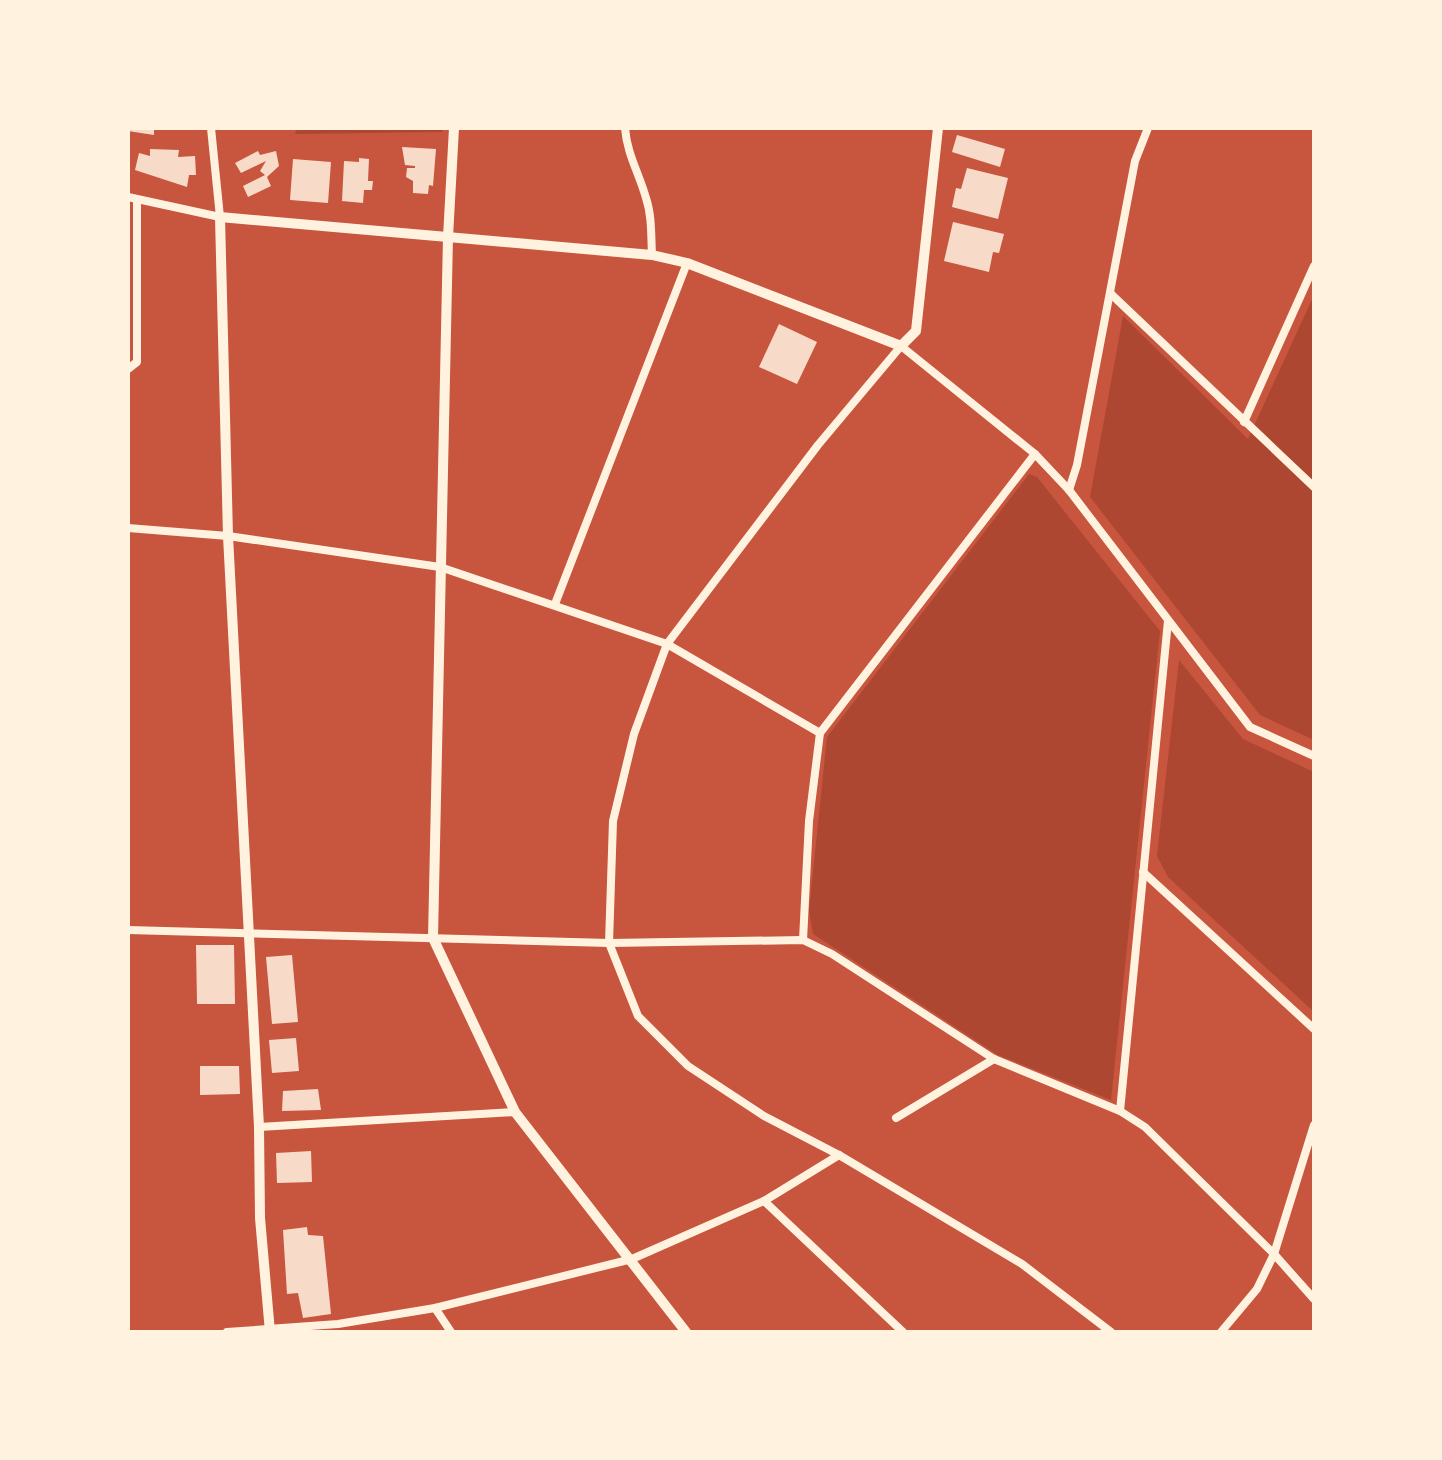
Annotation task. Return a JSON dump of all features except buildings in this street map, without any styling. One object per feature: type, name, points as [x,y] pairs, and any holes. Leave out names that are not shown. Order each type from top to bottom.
[{"type":"street","points":[[211,128],[220,217],[228,536],[259,1127],[260,1218],[269,1332]]},
{"type":"street","points":[[454,128],[448,237],[433,938],[516,1112],[686,1332]]},
{"type":"street","points":[[625,128],[627,150],[651,218],[652,255]]},
{"type":"street","points":[[925,128],[938,130],[916,331],[818,446],[667,644],[634,734],[613,820],[609,943],[638,1016],[688,1066],[764,1116],[839,1155],[1022,1264],[1112,1332]]},
{"type":"street","points":[[1069,490],[1078,465],[1136,161],[1148,128]]},
{"type":"street","points":[[128,369],[136,362],[132,199],[220,217],[652,255],[687,263],[901,346],[1035,454],[1069,490],[1250,728],[1314,756]]},
{"type":"street","points":[[555,604],[687,263]]},
{"type":"street","points":[[1244,422],[1313,278],[1314,266]]},
{"type":"street","points":[[1111,294],[1314,487]]},
{"type":"street","points":[[803,940],[820,733],[1035,454]]},
{"type":"street","points":[[128,528],[228,536],[440,567],[667,644],[820,733]]},
{"type":"street","points":[[1120,1110],[1168,621]]},
{"type":"street","points":[[1143,872],[1314,1028]]},
{"type":"street","points":[[128,930],[609,943],[803,940],[832,954],[994,1059],[1120,1110],[1145,1127],[1274,1254],[1314,1299]]},
{"type":"street","points":[[896,1118],[994,1059]]},
{"type":"street","points":[[259,1127],[516,1112]]},
{"type":"street","points":[[1220,1332],[1257,1288],[1274,1254],[1314,1125]]},
{"type":"street","points":[[227,1332],[269,1332],[435,1308],[632,1259],[764,1201],[839,1155]]},
{"type":"street","points":[[764,1201],[904,1332]]},
{"type":"street","points":[[435,1308],[451,1332]]},
{"type":"shaded area","points":[[297,128],[443,128],[442,132],[295,134]]},
{"type":"shaded area","points":[[1314,295],[1314,740],[1260,715],[1090,497],[1123,316],[1248,439]]},
{"type":"shaded area","points":[[1029,474],[1037,477],[1160,631],[1111,1100],[998,1055],[813,934],[809,911],[827,737]]},
{"type":"shaded area","points":[[1179,660],[1243,739],[1314,772],[1314,1012],[1168,877],[1157,856]]}]
